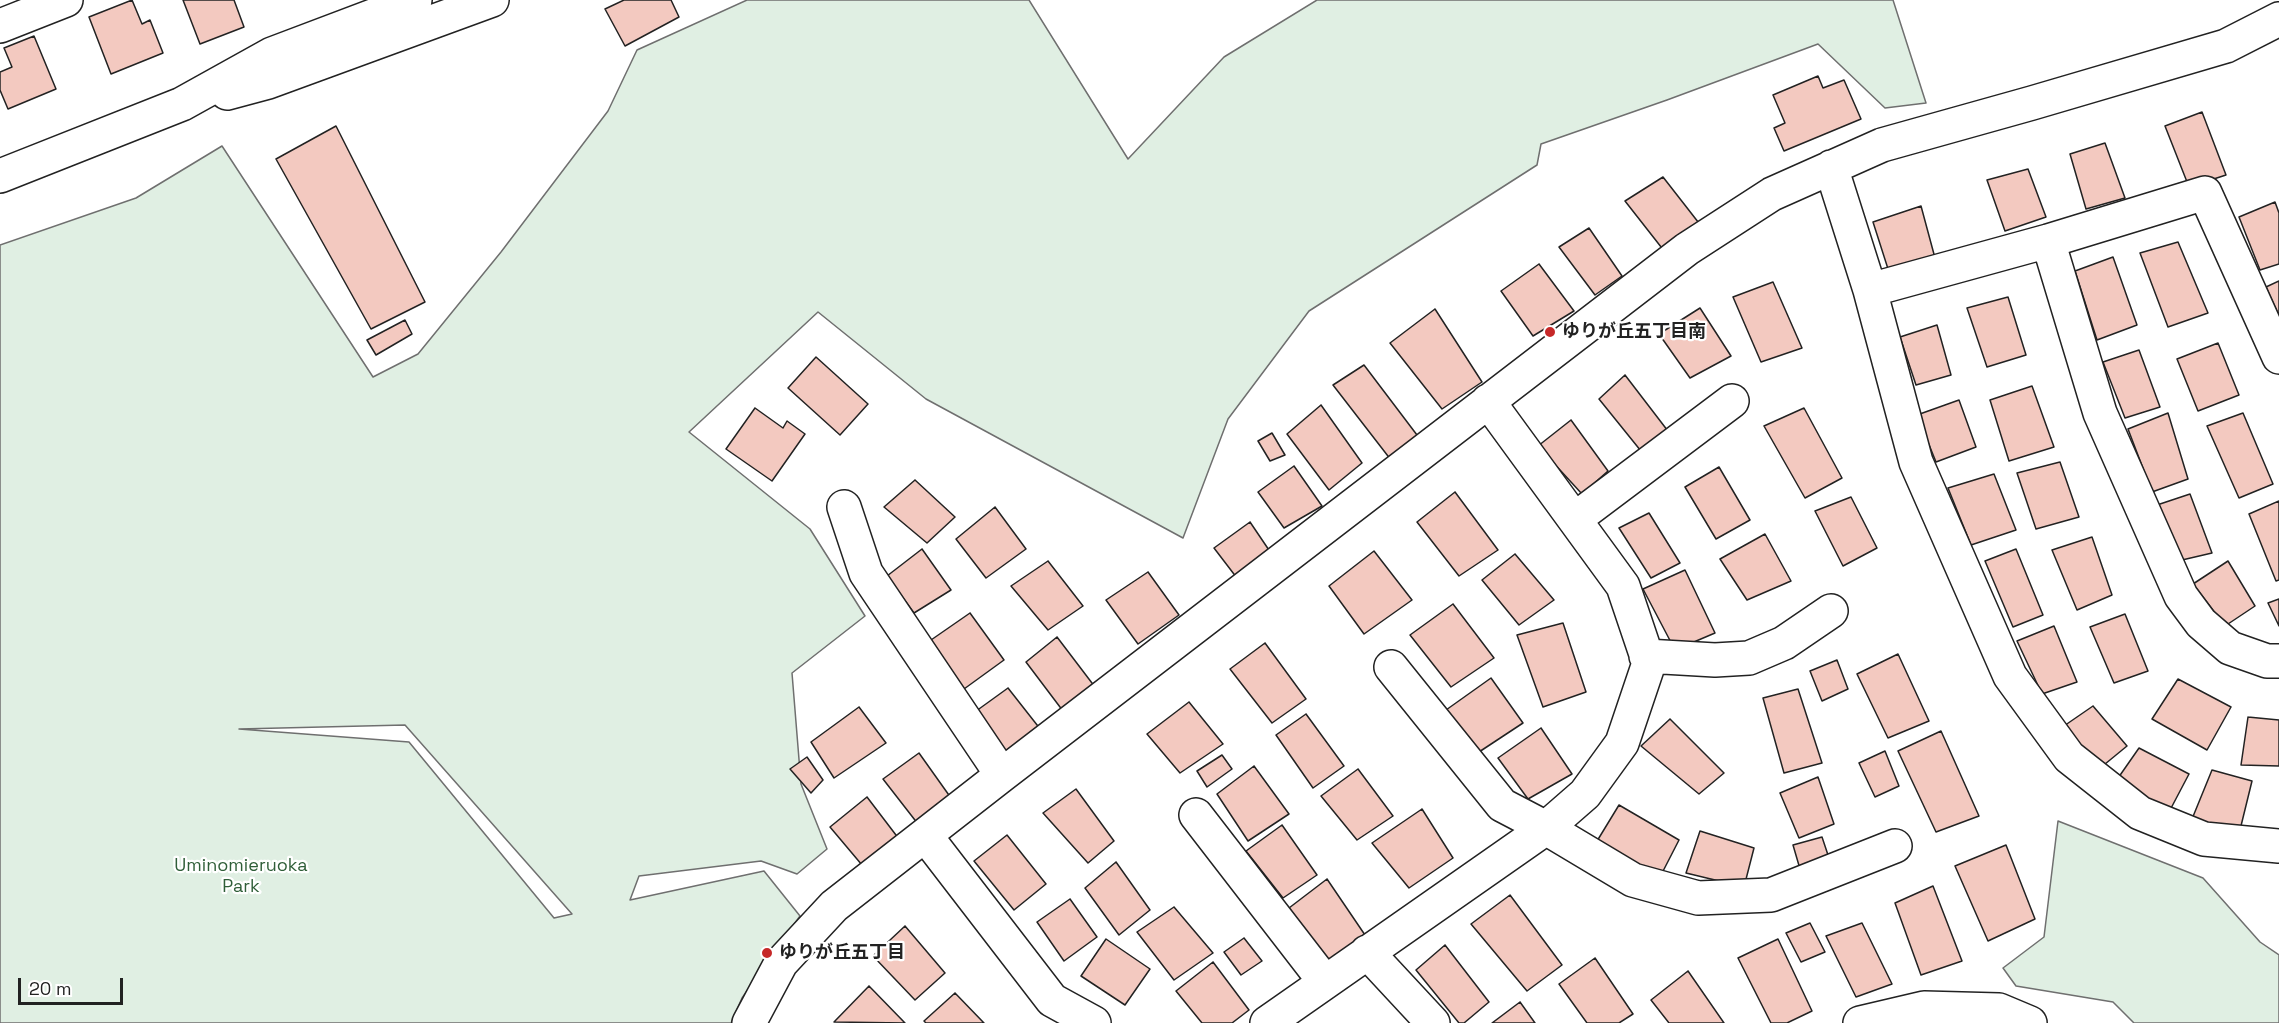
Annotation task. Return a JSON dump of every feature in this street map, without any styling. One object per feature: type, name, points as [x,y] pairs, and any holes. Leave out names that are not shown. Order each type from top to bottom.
[{"type":"street","points":[[0,26],[66,0]]},
{"type":"street","points":[[182,104],[272,54],[415,0]]},
{"type":"street","points":[[0,176],[182,104],[268,82],[439,9],[492,0]]},
{"type":"street","points":[[750,1023],[781,963],[834,906],[1687,249],[1772,194],[1882,145],[2226,46],[2279,19]]},
{"type":"street","points":[[1831,166],[1870,290],[1916,462],[2010,676],[2069,757],[2140,813],[2204,839],[2279,846]]},
{"type":"street","points":[[1870,290],[2048,241],[2205,193],[2279,357]]},
{"type":"street","points":[[2048,241],[2100,413],[2181,596],[2201,622],[2230,648],[2267,661],[2279,661]]},
{"type":"street","points":[[1268,1023],[1546,828],[1585,794],[1622,743],[1648,663],[1623,586],[1488,401]]},
{"type":"street","points":[[1575,519],[1732,401]]},
{"type":"street","points":[[844,507],[866,573],[1002,775]]},
{"type":"street","points":[[1646,656],[1715,660],[1749,658],[1784,643],[1831,611]]},
{"type":"street","points":[[1391,667],[1502,805],[1546,828],[1633,880],[1698,897],[1771,895],[1895,846]]},
{"type":"street","points":[[1196,815],[1325,982]]},
{"type":"street","points":[[925,835],[1046,1011],[1094,1023]]},
{"type":"street","points":[[1367,952],[1433,1023]]},
{"type":"street","points":[[1860,1023],[1924,1008],[1999,1010],[2030,1023]]},
{"type":"green space","name":"Uminomieruoka Park","points":[[747,0],[1029,0],[1128,159],[1224,57],[1317,0],[1893,0],[1926,103],[1885,108],[1818,44],[1541,144],[1537,165],[1309,311],[1228,419],[1183,538],[926,399],[818,312],[689,432],[810,529],[865,616],[792,673],[801,784],[827,849],[797,874],[761,861],[639,876],[630,900],[764,871],[800,916],[742,998],[731,1023],[0,1023],[0,245],[136,198],[222,146],[373,377],[418,354],[501,252],[608,111],[637,50]],"holes":[[[405,725],[572,914],[554,918],[409,742],[239,729]]]},
{"type":"green space","points":[[2058,821],[2203,878],[2260,942],[2279,955],[2279,1023],[2134,1023],[2113,1002],[2016,986],[2003,968],[2044,937]]},
{"type":"building","points":[[132,0],[142,24],[150,20],[163,53],[111,74],[89,17]]},
{"type":"building","points":[[183,0],[234,0],[244,27],[200,44]]},
{"type":"building","points":[[624,0],[671,0],[679,17],[625,46],[605,9]]},
{"type":"building","points":[[34,36],[56,89],[8,109],[0,90],[0,72],[12,67],[4,48]]},
{"type":"building","points":[[1818,76],[1823,88],[1844,80],[1861,119],[1784,151],[1774,128],[1785,123],[1773,95]]},
{"type":"building","points":[[2202,112],[2226,175],[2189,187],[2165,126]]},
{"type":"building","points":[[336,126],[425,302],[371,329],[276,159]]},
{"type":"building","points":[[2105,143],[2125,198],[2086,209],[2070,154]]},
{"type":"building","points":[[2028,169],[2046,217],[2005,231],[1987,180]]},
{"type":"building","points":[[1663,177],[1702,227],[1665,252],[1625,201]]},
{"type":"building","points":[[2275,202],[2279,213],[2279,264],[2260,270],[2239,217]]},
{"type":"building","points":[[1921,206],[1935,258],[1889,272],[1873,222]]},
{"type":"building","points":[[1589,228],[1622,276],[1595,295],[1559,247]]},
{"type":"building","points":[[2178,242],[2208,313],[2168,327],[2140,253]]},
{"type":"building","points":[[2113,257],[2137,325],[2097,340],[2075,271]]},
{"type":"building","points":[[1539,264],[1574,311],[1533,336],[1501,291]]},
{"type":"building","points":[[2279,281],[2279,316],[2266,287]]},
{"type":"building","points":[[1773,282],[1802,348],[1761,362],[1733,297]]},
{"type":"building","points":[[2008,297],[2026,355],[1987,367],[1967,308]]},
{"type":"building","points":[[1700,308],[1731,356],[1690,378],[1659,334]]},
{"type":"building","points":[[1435,309],[1482,382],[1442,409],[1390,343]]},
{"type":"building","points":[[405,320],[412,334],[376,355],[367,340]]},
{"type":"building","points":[[1937,325],[1951,375],[1916,385],[1900,337]]},
{"type":"building","points":[[2218,343],[2239,395],[2198,411],[2177,359]]},
{"type":"building","points":[[2139,350],[2160,407],[2125,418],[2103,362]]},
{"type":"building","points":[[816,357],[868,404],[840,435],[788,388]]},
{"type":"building","points":[[1364,365],[1417,435],[1391,460],[1333,385]]},
{"type":"building","points":[[1625,375],[1671,435],[1645,456],[1599,399]]},
{"type":"building","points":[[2032,386],[2054,447],[2009,461],[1990,400]]},
{"type":"building","points":[[1959,400],[1976,447],[1936,462],[1917,415]]},
{"type":"building","points":[[1321,405],[1362,463],[1329,490],[1287,434]]},
{"type":"building","points":[[755,408],[783,428],[787,421],[805,434],[772,481],[726,449]]},
{"type":"building","points":[[1804,408],[1842,478],[1805,498],[1764,426]]},
{"type":"building","points":[[2168,413],[2188,479],[2152,492],[2128,429]]},
{"type":"building","points":[[2243,413],[2273,484],[2239,498],[2207,426]]},
{"type":"building","points":[[1571,420],[1608,471],[1582,494],[1538,446]]},
{"type":"building","points":[[1272,433],[1285,455],[1270,461],[1258,441]]},
{"type":"building","points":[[2060,462],[2079,517],[2036,529],[2017,473]]},
{"type":"building","points":[[1294,466],[1322,506],[1284,528],[1258,492]]},
{"type":"building","points":[[1719,467],[1750,520],[1716,539],[1685,487]]},
{"type":"building","points":[[1994,474],[2016,530],[1971,545],[1948,488]]},
{"type":"building","points":[[915,480],[955,517],[927,543],[884,507]]},
{"type":"building","points":[[1455,492],[1498,550],[1459,576],[1417,522]]},
{"type":"building","points":[[2190,494],[2212,553],[2182,560],[2157,505]]},
{"type":"building","points":[[1851,497],[1877,548],[1843,566],[1815,511]]},
{"type":"building","points":[[2279,501],[2279,580],[2276,581],[2249,514]]},
{"type":"building","points":[[995,507],[1026,549],[986,578],[956,539]]},
{"type":"building","points":[[1649,513],[1680,563],[1651,578],[1619,528]]},
{"type":"building","points":[[1250,522],[1273,556],[1240,582],[1214,548]]},
{"type":"building","points":[[1765,534],[1791,581],[1747,600],[1720,559]]},
{"type":"building","points":[[2092,537],[2112,595],[2077,610],[2052,550]]},
{"type":"building","points":[[922,549],[951,590],[914,613],[887,576]]},
{"type":"building","points":[[2016,549],[2043,615],[2013,627],[1985,561]]},
{"type":"building","points":[[1374,551],[1412,600],[1364,634],[1329,586]]},
{"type":"building","points":[[1515,554],[1554,600],[1519,625],[1482,580]]},
{"type":"building","points":[[1048,561],[1083,606],[1048,630],[1011,586]]},
{"type":"building","points":[[2228,561],[2255,606],[2225,626],[2193,584]]},
{"type":"building","points":[[1685,570],[1715,633],[1675,650],[1643,589]]},
{"type":"building","points":[[1148,572],[1179,615],[1138,644],[1106,600]]},
{"type":"building","points":[[2279,599],[2279,626],[2268,603]]},
{"type":"building","points":[[1453,604],[1494,658],[1451,687],[1410,635]]},
{"type":"building","points":[[970,613],[1004,660],[964,689],[931,640]]},
{"type":"building","points":[[2125,614],[2148,671],[2114,683],[2090,627]]},
{"type":"building","points":[[1563,623],[1586,692],[1543,707],[1517,635]]},
{"type":"building","points":[[2054,626],[2077,682],[2042,694],[2017,641]]},
{"type":"building","points":[[1057,637],[1095,687],[1063,711],[1026,662]]},
{"type":"building","points":[[1265,643],[1306,699],[1272,723],[1230,669]]},
{"type":"building","points":[[1898,654],[1929,721],[1888,738],[1857,674]]},
{"type":"building","points":[[1837,660],[1848,689],[1822,701],[1810,671]]},
{"type":"building","points":[[1491,678],[1523,723],[1479,752],[1446,710]]},
{"type":"building","points":[[2178,679],[2231,707],[2207,750],[2152,719]]},
{"type":"building","points":[[1008,688],[1041,730],[1004,759],[972,714]]},
{"type":"building","points":[[1798,689],[1822,763],[1784,773],[1763,698]]},
{"type":"building","points":[[1189,702],[1223,744],[1180,773],[1147,734]]},
{"type":"building","points":[[2093,706],[2127,746],[2099,769],[2061,728]]},
{"type":"building","points":[[859,707],[886,743],[834,778],[811,742]]},
{"type":"building","points":[[1306,714],[1344,766],[1313,788],[1276,735]]},
{"type":"building","points":[[2248,717],[2279,720],[2279,766],[2241,765]]},
{"type":"building","points":[[1670,719],[1724,773],[1699,794],[1641,746]]},
{"type":"building","points":[[1541,728],[1572,774],[1528,799],[1498,758]]},
{"type":"building","points":[[1941,731],[1979,816],[1936,832],[1898,751]]},
{"type":"building","points":[[2139,748],[2189,774],[2169,812],[2116,781]]},
{"type":"building","points":[[1885,751],[1899,786],[1875,797],[1859,763]]},
{"type":"building","points":[[919,753],[951,798],[918,824],[883,779]]},
{"type":"building","points":[[1222,755],[1232,769],[1207,787],[1197,771]]},
{"type":"building","points":[[807,757],[823,780],[811,793],[790,769]]},
{"type":"building","points":[[1254,766],[1289,814],[1248,841],[1217,794]]},
{"type":"building","points":[[1358,769],[1393,816],[1357,840],[1321,796]]},
{"type":"building","points":[[2212,770],[2252,781],[2239,834],[2192,819]]},
{"type":"building","points":[[1818,777],[1834,824],[1799,838],[1780,793]]},
{"type":"building","points":[[1076,789],[1114,841],[1088,863],[1043,813]]},
{"type":"building","points":[[867,797],[899,839],[862,865],[830,827]]},
{"type":"building","points":[[1619,805],[1679,840],[1660,877],[1594,846]]},
{"type":"building","points":[[1422,809],[1453,858],[1409,888],[1372,843]]},
{"type":"building","points":[[1282,825],[1317,875],[1283,898],[1246,851]]},
{"type":"building","points":[[1700,831],[1754,848],[1744,887],[1686,873]]},
{"type":"building","points":[[1007,835],[1046,884],[1014,910],[974,861]]},
{"type":"building","points":[[1822,837],[1830,861],[1800,869],[1793,845]]},
{"type":"building","points":[[2006,845],[2035,919],[1988,941],[1955,866]]},
{"type":"building","points":[[1116,862],[1150,910],[1119,935],[1085,888]]},
{"type":"building","points":[[1327,879],[1365,935],[1329,961],[1289,908]]},
{"type":"building","points":[[1933,886],[1962,961],[1921,975],[1895,903]]},
{"type":"building","points":[[1510,895],[1562,965],[1527,991],[1471,924]]},
{"type":"building","points":[[1070,899],[1097,937],[1064,961],[1037,922]]},
{"type":"building","points":[[1174,907],[1213,953],[1174,980],[1137,932]]},
{"type":"building","points":[[1810,923],[1825,952],[1801,962],[1786,933]]},
{"type":"building","points":[[1862,923],[1892,984],[1856,997],[1826,936]]},
{"type":"building","points":[[905,926],[945,973],[915,1000],[873,956]]},
{"type":"building","points":[[1244,938],[1262,961],[1241,975],[1224,952]]},
{"type":"building","points":[[1106,939],[1150,969],[1125,1005],[1081,976]]},
{"type":"building","points":[[1778,939],[1812,1011],[1787,1023],[1771,1023],[1738,958]]},
{"type":"building","points":[[1445,945],[1489,1002],[1464,1023],[1459,1023],[1416,970]]},
{"type":"building","points":[[1595,958],[1633,1014],[1619,1023],[1587,1023],[1559,984]]},
{"type":"building","points":[[1213,962],[1249,1010],[1232,1023],[1202,1023],[1176,991]]},
{"type":"building","points":[[1688,971],[1724,1023],[1669,1023],[1651,1000]]},
{"type":"building","points":[[869,986],[905,1023],[834,1022]]},
{"type":"building","points":[[955,993],[984,1023],[926,1023],[924,1021]]},
{"type":"building","points":[[1520,1002],[1535,1023],[1492,1023]]},
{"type":"place","name":"ゆりが丘五丁目南","points":[[1550,332]]},
{"type":"place","name":"ゆりが丘五丁目","points":[[767,953]]}]
